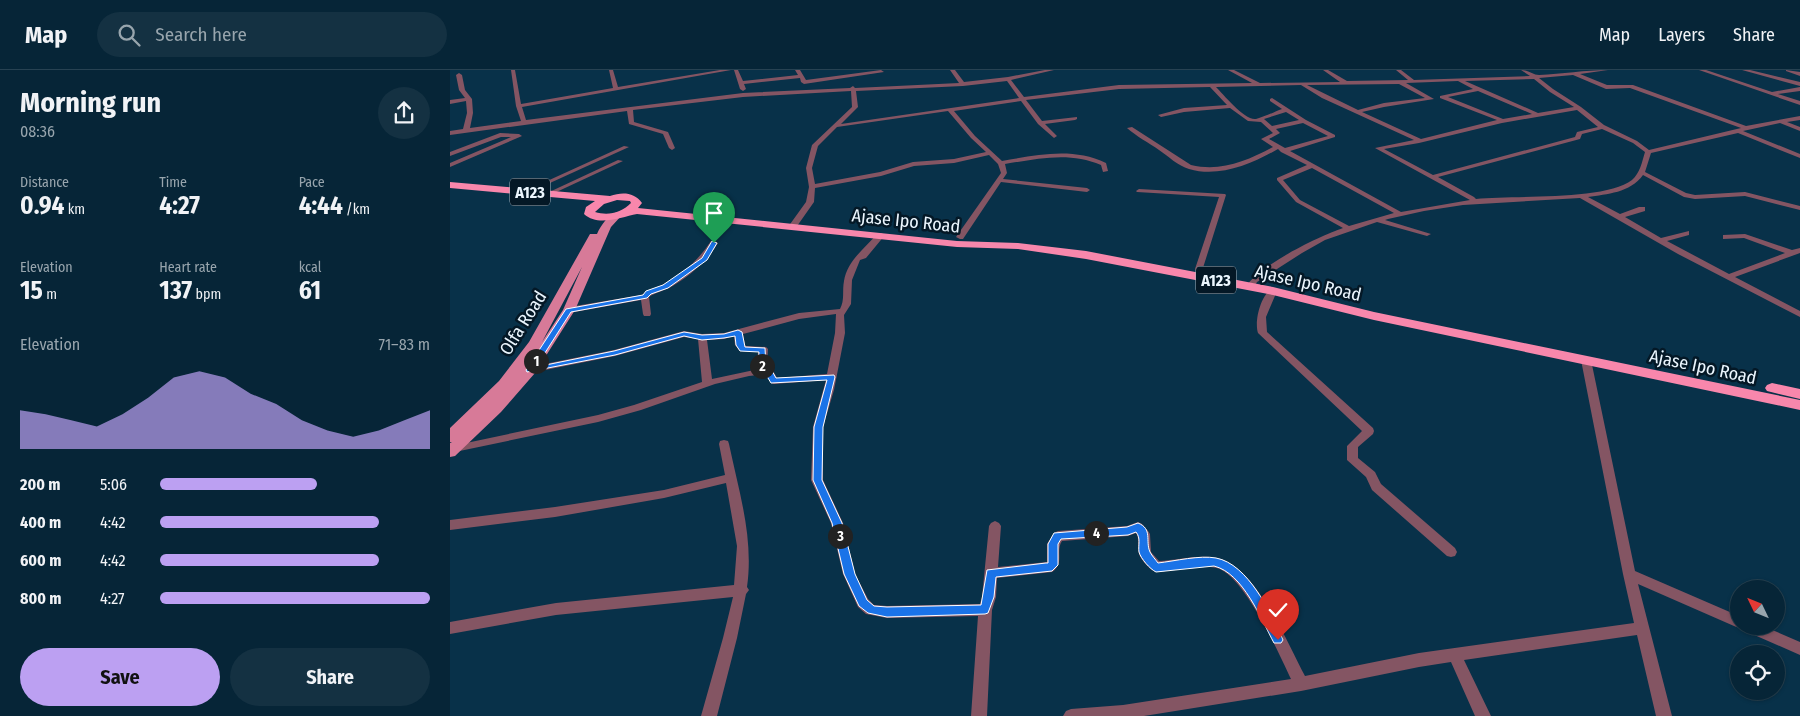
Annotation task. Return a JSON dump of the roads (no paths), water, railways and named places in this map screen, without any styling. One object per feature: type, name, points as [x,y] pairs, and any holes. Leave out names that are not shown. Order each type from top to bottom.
[{"type":"highway","name":"A123","points":[[450,185],[548,194],[610,198],[630,197],[636,199],[637,203]]},
{"type":"highway","name":"A123","points":[[450,192],[583,204],[589,205],[591,213],[603,217],[620,214]]},
{"type":"highway","points":[[591,213],[595,204],[610,198]]},
{"type":"highway","name":"Ajase Ipo Road","points":[[637,203],[882,236],[957,244],[1018,246],[1054,250],[1252,283],[1800,394]]},
{"type":"highway","points":[[620,214],[637,203]]},
{"type":"highway","name":"Ajase Ipo Road","points":[[620,214],[637,211],[1064,245],[1199,269],[1252,283],[1273,291],[1374,316],[1800,405]]},
{"type":"main road","name":"Olfa Road","points":[[450,437],[504,384],[534,343],[601,222],[591,213]]},
{"type":"main road","points":[[451,451],[496,409],[530,370],[569,310],[606,226],[620,214]]},
{"type":"street","points":[[513,70],[519,106],[524,122]]},
{"type":"street","points":[[611,70],[616,89]]},
{"type":"street","points":[[674,70],[677,78]]},
{"type":"street","points":[[519,106],[729,70]]},
{"type":"street","points":[[736,70],[742,83],[743,95]]},
{"type":"street","points":[[797,70],[804,82],[884,77],[964,84],[1052,70]]},
{"type":"street","points":[[952,70],[964,84]]},
{"type":"street","points":[[1230,70],[1260,85]]},
{"type":"street","points":[[1325,70],[1347,84]]},
{"type":"street","points":[[1398,70],[1413,82]]},
{"type":"street","points":[[1523,70],[1536,77],[1548,89],[1579,108],[1594,122],[1610,131],[1635,140],[1648,152]]},
{"type":"street","points":[[1556,70],[1606,87],[1630,86],[1743,129]]},
{"type":"street","points":[[838,126],[951,111],[1022,99],[1119,88],[1413,82],[1536,77],[1606,70]]},
{"type":"street","points":[[1701,70],[1800,102]]},
{"type":"street","points":[[1744,70],[1800,84]]},
{"type":"street","points":[[1788,70],[1800,74]]},
{"type":"street","points":[[460,75],[459,84],[469,99],[470,113],[466,131]]},
{"type":"street","points":[[742,83],[802,76]]},
{"type":"street","points":[[450,133],[743,95],[853,88],[884,77]]},
{"type":"street","points":[[1008,78],[1041,123],[1054,136]]},
{"type":"street","points":[[1457,80],[1539,116]]},
{"type":"street","points":[[1400,82],[1432,99]]},
{"type":"street","points":[[1302,85],[1419,141]]},
{"type":"street","points":[[1212,86],[1232,104],[1231,106],[1253,121],[1286,110]]},
{"type":"street","points":[[795,225],[810,202],[812,187],[809,168],[812,152],[818,141],[838,126],[855,108],[853,88]]},
{"type":"street","points":[[1357,112],[1384,105],[1432,99],[1478,89]]},
{"type":"street","points":[[1773,94],[1800,89]]},
{"type":"street","points":[[1442,97],[1502,121]]},
{"type":"street","points":[[450,102],[469,99]]},
{"type":"street","points":[[1130,128],[1189,167],[1209,171],[1242,164],[1280,149],[1333,136],[1304,121],[1272,100]]},
{"type":"street","points":[[1161,115],[1184,110],[1231,106]]},
{"type":"street","points":[[1475,202],[1472,198],[1378,148],[1419,141],[1502,121],[1579,108]]},
{"type":"street","points":[[630,109],[631,123],[666,133],[672,148]]},
{"type":"street","points":[[951,111],[972,137],[1001,163],[1004,173],[960,237]]},
{"type":"street","points":[[1041,123],[1075,118]]},
{"type":"street","points":[[1648,152],[1743,129],[1800,118]]},
{"type":"street","points":[[1259,119],[1277,133],[1264,139],[1400,214]]},
{"type":"street","points":[[1271,128],[1304,121]]},
{"type":"street","points":[[1780,122],[1800,129]]},
{"type":"street","points":[[1432,176],[1578,138],[1579,132],[1605,127]]},
{"type":"street","points":[[1743,129],[1745,136],[1800,156]]},
{"type":"street","points":[[450,154],[500,135],[519,136],[450,165]]},
{"type":"street","points":[[526,192],[626,147]]},
{"type":"street","points":[[1252,283],[1314,244],[1348,228],[1400,214],[1434,206],[1501,199],[1582,196],[1612,191],[1632,182],[1643,172],[1648,152]]},
{"type":"street","points":[[812,187],[881,174],[913,164],[954,161],[992,153]]},
{"type":"street","points":[[1001,163],[1058,154],[1097,161],[1104,164],[1104,171]]},
{"type":"street","points":[[548,194],[620,161]]},
{"type":"street","points":[[1311,166],[1279,179],[1298,201],[1348,228]]},
{"type":"street","points":[[1643,172],[1684,195],[1695,197],[1745,194],[1800,208]]},
{"type":"street","points":[[998,180],[1087,190]]},
{"type":"street","points":[[1139,191],[1223,195],[1199,269]]},
{"type":"street","points":[[1582,196],[1728,277],[1798,311]]},
{"type":"street","points":[[1619,217],[1642,209]]},
{"type":"street","points":[[1377,220],[1427,234]]},
{"type":"street","points":[[1661,240],[1686,233]]},
{"type":"street","points":[[882,236],[858,259],[848,280],[847,304],[842,311],[831,377],[818,427],[817,480],[837,523],[850,574],[863,603],[871,610],[887,612],[985,610]]},
{"type":"street","points":[[1726,238],[1745,236],[1796,252]]},
{"type":"street","points":[[569,310],[645,296],[666,286],[704,259],[714,243]]},
{"type":"street","points":[[1728,277],[1796,252]]},
{"type":"street","points":[[1273,291],[1261,315],[1260,328],[1263,333],[1368,430],[1352,446],[1353,460],[1371,475],[1376,487],[1451,552]]},
{"type":"street","points":[[645,296],[647,314]]},
{"type":"street","points":[[530,370],[615,353],[684,334],[702,337],[724,336],[799,316],[842,311]]},
{"type":"street","points":[[738,332],[740,345],[743,349],[762,349],[762,367],[768,371],[774,381],[831,377]]},
{"type":"street","points":[[702,337],[707,382]]},
{"type":"street","points":[[1586,360],[1629,574],[1664,716]]},
{"type":"street","points":[[451,451],[619,413],[667,399],[707,382],[768,371]]},
{"type":"street","points":[[709,716],[742,590],[743,558],[736,504],[724,444]]},
{"type":"street","points":[[450,525],[555,512],[664,494],[730,478]]},
{"type":"street","points":[[979,716],[985,610],[989,597],[995,526]]},
{"type":"street","points":[[991,573],[1048,568],[1053,565],[1053,544],[1058,536],[1128,531],[1138,527],[1144,534],[1144,553],[1156,567],[1214,562],[1224,564],[1232,570],[1254,595],[1301,684]]},
{"type":"street","points":[[1629,574],[1730,618]]},
{"type":"street","points":[[450,628],[556,609],[742,590]]},
{"type":"street","points":[[1070,716],[1123,714],[1301,684],[1419,660],[1642,628]]},
{"type":"street","points":[[1768,635],[1800,649]]},
{"type":"street","points":[[1455,656],[1483,716]]}]
